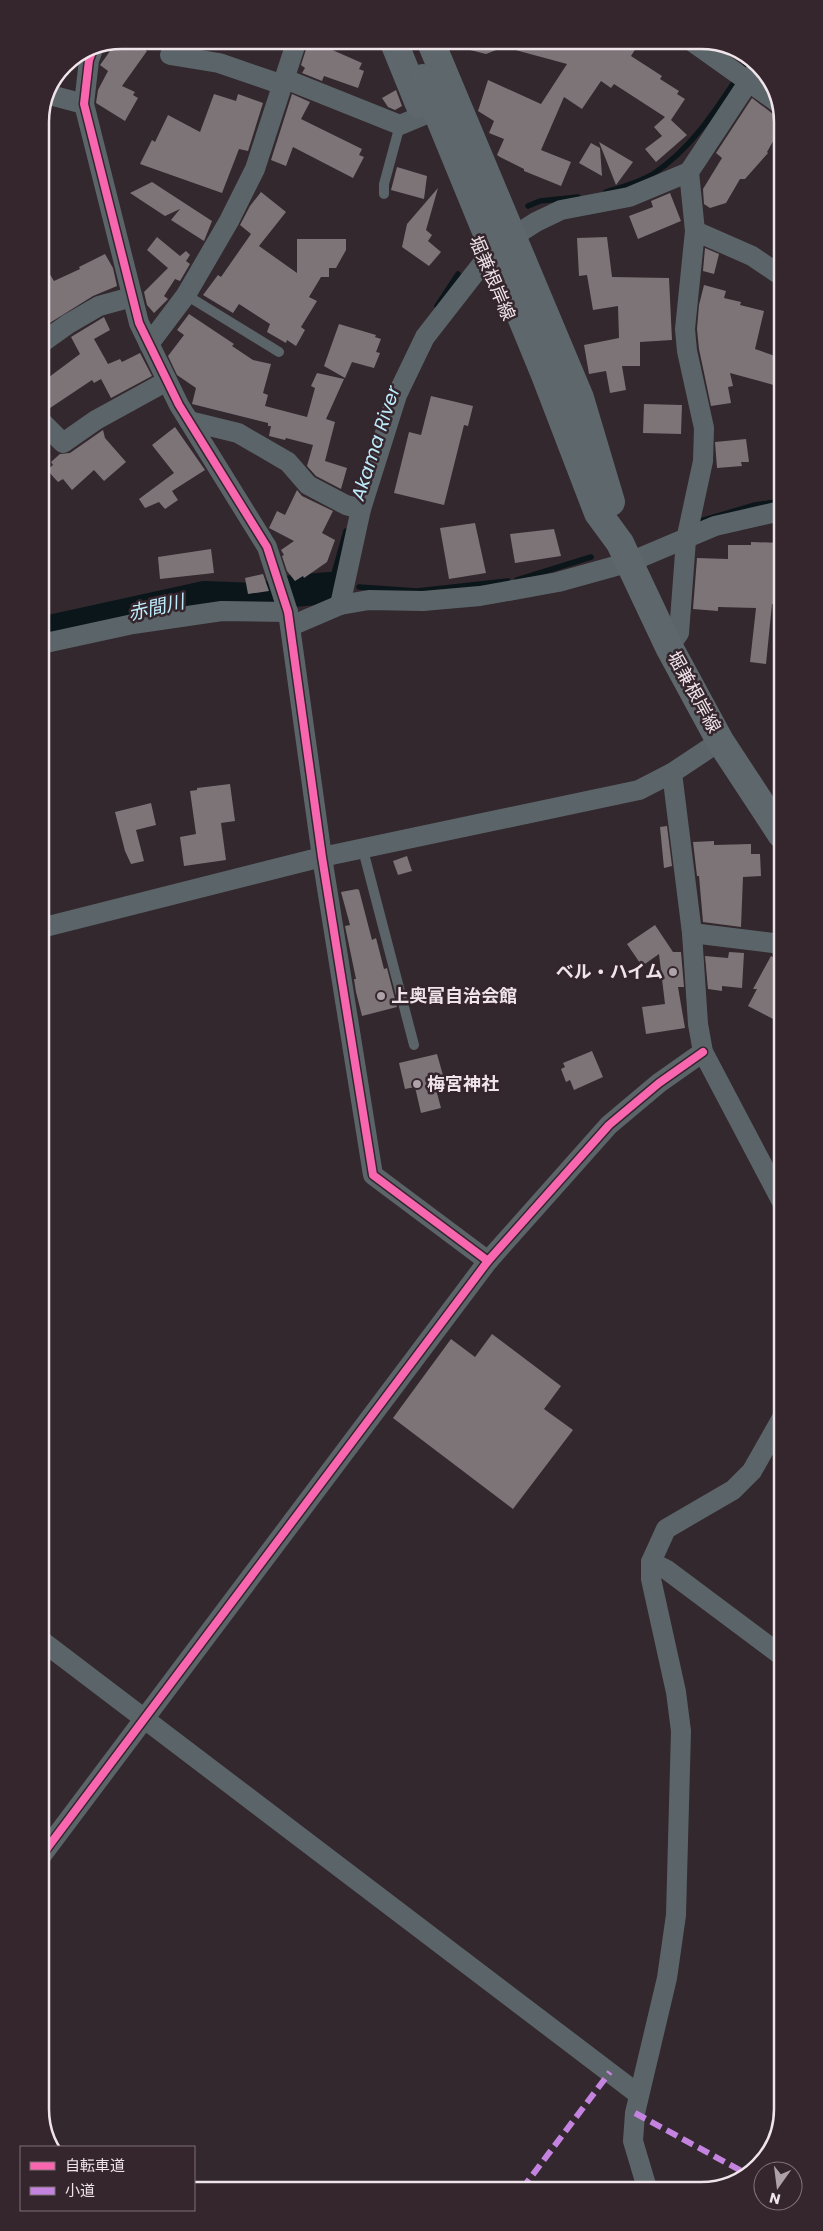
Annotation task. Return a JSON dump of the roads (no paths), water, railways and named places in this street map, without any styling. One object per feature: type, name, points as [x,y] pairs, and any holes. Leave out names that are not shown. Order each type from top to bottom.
[{"type":"main road","name":"堀兼根岸線","points":[[395,49],[412,120],[485,260],[536,383],[605,510]]},
{"type":"main road","name":"堀兼根岸線","points":[[434,49],[514,236],[580,398],[605,510]]},
{"type":"main road","name":"堀兼根岸線","points":[[428,76],[546,375],[605,510],[669,647],[720,741],[774,823]]},
{"type":"street","points":[[149,344],[186,295],[229,221],[255,169],[294,49]]},
{"type":"street","points":[[705,49],[748,74],[769,93]]},
{"type":"street","points":[[170,55],[218,63],[412,120]]},
{"type":"street","points":[[90,56],[84,104],[139,323],[189,421],[267,547],[290,619],[322,858],[373,1175],[488,1261]]},
{"type":"street","points":[[514,236],[536,222],[561,210],[629,197],[689,172],[748,74]]},
{"type":"street","points":[[54,96],[84,104]]},
{"type":"street","points":[[669,647],[679,633],[687,529],[703,461],[704,428],[686,351],[685,329],[695,231],[689,172]]},
{"type":"street","points":[[695,231],[752,256],[774,271]]},
{"type":"street","points":[[340,605],[354,507],[397,395],[425,337],[485,260]]},
{"type":"street","points":[[49,338],[98,306],[132,297]]},
{"type":"street","points":[[49,429],[63,443],[96,420],[167,381]]},
{"type":"street","points":[[189,421],[238,433],[288,462],[308,485],[354,507]]},
{"type":"street","points":[[49,642],[133,624],[222,611],[290,619],[340,605],[369,600],[423,601],[480,596],[558,582],[687,529],[715,526],[774,512]]},
{"type":"street","points":[[49,926],[322,858],[639,790],[672,773],[720,741]]},
{"type":"street","points":[[672,773],[692,933],[698,1024],[703,1052],[774,1187]]},
{"type":"street","points":[[692,933],[774,943]]},
{"type":"street","points":[[49,1846],[488,1261],[609,1125],[659,1084],[703,1052]]},
{"type":"street","points":[[645,2182],[633,2141],[638,2094],[667,1978],[676,1915],[681,1732],[676,1692],[651,1580],[651,1562],[666,1529],[733,1490],[752,1471],[774,1432]]},
{"type":"street","points":[[651,1562],[667,1570],[774,1650]]},
{"type":"street","points":[[49,1646],[638,2094]]},
{"type":"lane","points":[[384,194],[384,184],[412,120]]},
{"type":"lane","points":[[186,295],[279,352]]},
{"type":"lane","points":[[363,850],[414,1045]]},
{"type":"waterway","name":"Akama River","points":[[606,192],[647,177],[668,163],[707,121],[746,64]]},
{"type":"waterway","name":"Akama River","points":[[528,206],[540,201],[578,197]]},
{"type":"waterway","name":"Akama River","points":[[437,306],[458,274]]},
{"type":"waterway","points":[[697,522],[755,505],[774,502]]},
{"type":"waterway","name":"Akama River","points":[[330,588],[346,531]]},
{"type":"waterway","points":[[517,580],[591,557]]},
{"type":"waterway","points":[[359,587],[417,591],[508,581]]},
{"type":"waterway","name":"Akama River","points":[[292,591],[330,588]]},
{"type":"waterway","name":"赤間川","points":[[49,631],[205,597],[259,599],[272,596]]},
{"type":"place","name":"ベル・ハイム","points":[[673,972]]},
{"type":"place","name":"上奥富自治会館","points":[[381,996]]},
{"type":"place","name":"梅宮神社","points":[[417,1084]]}]
